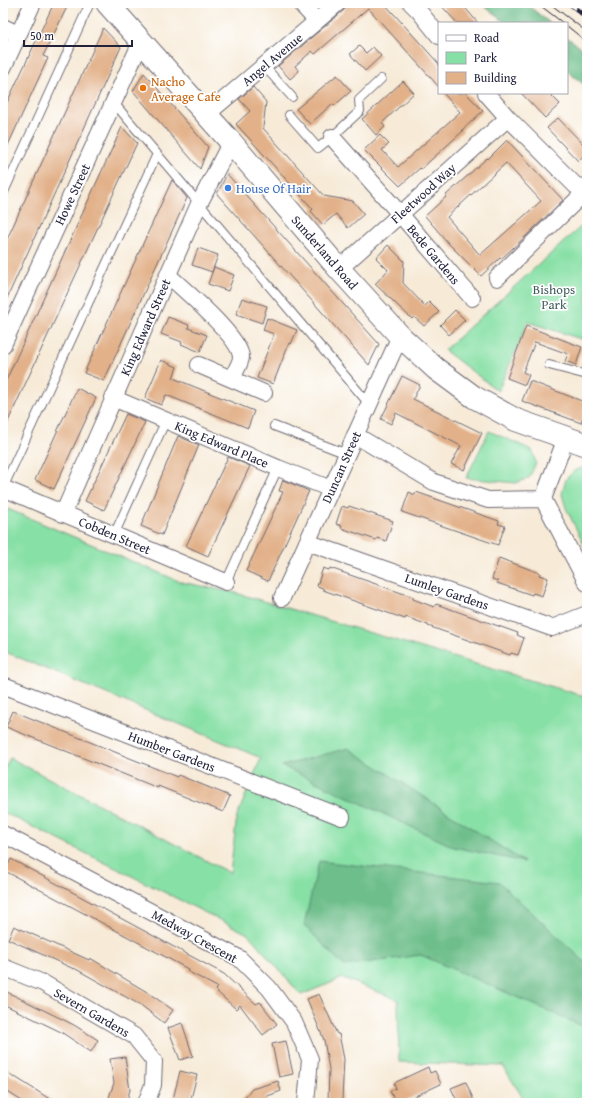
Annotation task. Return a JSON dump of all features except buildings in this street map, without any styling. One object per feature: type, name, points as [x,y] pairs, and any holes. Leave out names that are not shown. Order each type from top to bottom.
[{"type":"main road","name":"Sunderland Road","points":[[107,3],[400,336],[436,369],[474,397],[516,420],[587,445]]},
{"type":"street","points":[[3,68],[33,3]]},
{"type":"street","points":[[300,3],[317,21]]},
{"type":"street","name":"Angel Avenue","points":[[206,115],[338,3]]},
{"type":"street","points":[[411,3],[438,35]]},
{"type":"street","points":[[3,27],[18,34]]},
{"type":"street","name":"Howe Street","points":[[3,345],[141,42]]},
{"type":"street","points":[[487,94],[508,118],[576,186],[587,187]]},
{"type":"street","name":"Fleetwood Way","points":[[339,268],[508,118]]},
{"type":"street","name":"Bede Gardens","points":[[332,137],[472,298]]},
{"type":"street","name":"King Edward Street","points":[[63,514],[199,204],[230,142]]},
{"type":"street","points":[[497,278],[587,190]]},
{"type":"street","points":[[168,275],[193,297],[238,345],[241,357],[232,379]]},
{"type":"street","name":"Duncan Street","points":[[282,598],[400,336]]},
{"type":"street","points":[[199,365],[264,393]]},
{"type":"street","name":"King Edward Place","points":[[113,398],[331,489]]},
{"type":"street","points":[[355,435],[434,482],[488,500],[543,499]]},
{"type":"street","points":[[566,438],[543,499],[587,583]]},
{"type":"street","name":"Cobden Street","points":[[3,488],[226,582]]},
{"type":"street","name":"Lumley Gardens","points":[[307,542],[552,628],[587,614]]},
{"type":"street","name":"Humber Gardens","points":[[3,685],[342,817]]},
{"type":"street","name":"Medway Crescent","points":[[3,834],[239,958],[269,988],[294,1022],[310,1059],[306,1103]]},
{"type":"street","name":"Severn Gardens","points":[[3,967],[43,983],[134,1036],[154,1061],[153,1085],[146,1103]]},
{"type":"lane","points":[[3,194],[90,3]]},
{"type":"lane","points":[[264,66],[292,97]]},
{"type":"lane","points":[[289,115],[318,148],[360,111],[359,100],[381,79]]},
{"type":"lane","points":[[114,103],[369,404]]},
{"type":"lane","points":[[3,488],[157,154]]},
{"type":"lane","points":[[549,365],[587,375]]},
{"type":"lane","points":[[114,535],[166,420]]},
{"type":"lane","points":[[274,426],[347,454]]},
{"type":"lane","points":[[226,582],[278,468]]},
{"type":"green space","points":[[480,3],[525,3],[549,22],[505,22]]},
{"type":"green space","points":[[568,38],[587,53],[587,87],[568,72]]},
{"type":"green space","name":"Bishops Park","points":[[587,221],[587,341],[528,322],[498,391],[444,350]]},
{"type":"green space","points":[[489,431],[532,450],[536,463],[529,478],[516,483],[466,478]]},
{"type":"green space","points":[[587,466],[587,551],[566,508],[562,494],[566,479],[574,471]]},
{"type":"green space","points":[[3,507],[181,582],[236,593],[587,697],[587,1103],[526,1103],[503,1066],[399,1062],[398,1000],[343,978],[301,995],[248,934],[3,812],[3,770],[10,758],[230,873],[237,816],[261,758],[3,651]]},
{"type":"green space","points":[[348,748],[524,862],[454,847],[282,766]]},
{"type":"green space","points":[[319,861],[499,882],[587,964],[587,1028],[421,955],[344,966],[304,925]]},
{"type":"tram line","points":[[537,3],[562,22]]},
{"type":"tram line","points":[[549,3],[587,32]]},
{"type":"tram line","points":[[568,27],[587,42]]},
{"type":"railway","points":[[569,3],[587,18]]},
{"type":"railway","points":[[582,3],[587,7]]},
{"type":"place","name":"Nacho Average Cafe","points":[[143,88]]},
{"type":"place","name":"House Of Hair","points":[[228,188]]}]
